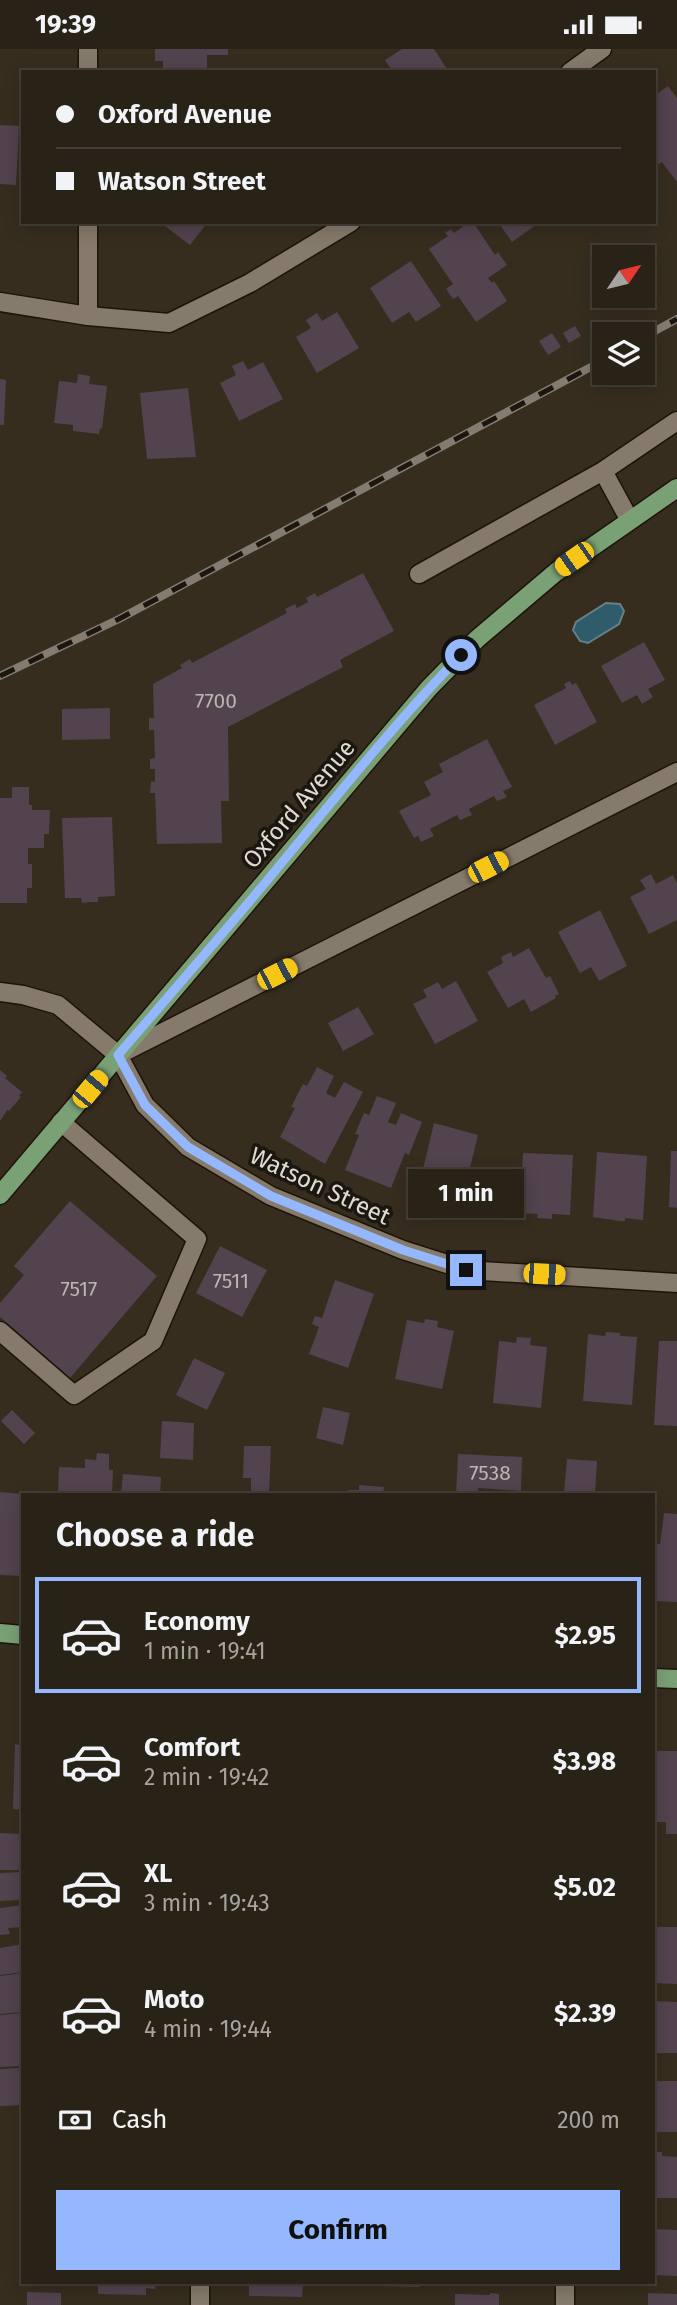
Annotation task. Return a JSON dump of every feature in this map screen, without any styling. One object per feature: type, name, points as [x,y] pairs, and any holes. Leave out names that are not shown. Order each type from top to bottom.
[{"type":"main road","name":"Oxford Avenue","points":[[0,1195],[429,688],[477,639],[556,572],[677,488]]},
{"type":"main road","points":[[0,1633],[21,1635]]},
{"type":"main road","points":[[655,1678],[677,1679]]},
{"type":"street","points":[[88,49],[88,70]]},
{"type":"street","points":[[573,70],[598,50]]},
{"type":"street","points":[[88,224],[88,316]]},
{"type":"street","points":[[0,302],[88,316],[169,323],[250,283],[348,224]]},
{"type":"street","points":[[419,574],[603,471],[677,421]]},
{"type":"street","points":[[603,471],[629,519]]},
{"type":"street","points":[[0,992],[23,995],[58,1005],[118,1055],[677,772]]},
{"type":"street","name":"Watson Street","points":[[118,1055],[145,1105],[188,1147],[271,1196],[353,1231],[466,1270],[677,1283]]},
{"type":"street","points":[[0,1331],[74,1395],[153,1341],[197,1239],[61,1122]]},
{"type":"street","points":[[200,2284],[200,2305]]},
{"type":"street","points":[[565,2284],[565,2305]]},
{"type":"water","points":[[606,603],[620,604],[624,611],[619,624],[588,643],[580,641],[573,630],[576,622]]},
{"type":"building","points":[[155,49],[228,49],[228,55],[207,55],[207,70],[163,70],[163,61],[155,61]]},
{"type":"building","points":[[402,49],[434,49],[447,69],[392,70],[385,60]]},
{"type":"building","points":[[668,86],[677,98],[677,182],[662,162],[659,164],[656,160],[656,95]]},
{"type":"building","points":[[0,125],[19,126],[16,185],[0,184]]},
{"type":"building","points":[[166,224],[206,224],[190,245],[165,226]]},
{"type":"building","points":[[466,224],[474,224],[495,255],[498,252],[507,265],[488,278],[492,283],[494,281],[507,301],[476,322],[458,296],[453,299],[446,289],[453,284],[429,249],[448,236],[445,233],[451,229],[454,233]]},
{"type":"building","points":[[499,224],[537,224],[512,242]]},
{"type":"building","points":[[411,261],[441,306],[416,322],[409,312],[392,323],[370,288]]},
{"type":"building","points":[[337,312],[359,348],[317,373],[296,337],[311,328],[306,320],[317,313],[322,321]]},
{"type":"building","points":[[575,326],[581,336],[569,343],[563,333]]},
{"type":"building","points":[[552,333],[561,347],[548,355],[539,341]]},
{"type":"building","points":[[243,361],[248,370],[263,362],[283,399],[239,421],[220,383],[236,375],[232,366]]},
{"type":"building","points":[[78,374],[90,376],[89,384],[107,386],[102,429],[100,428],[99,434],[73,431],[73,425],[54,423],[59,381],[77,383]]},
{"type":"building","points":[[0,379],[6,380],[4,425],[0,425]]},
{"type":"building","points":[[188,388],[196,457],[147,459],[140,393]]},
{"type":"building","points":[[363,573],[394,631],[340,660],[343,667],[228,727],[229,801],[221,801],[222,843],[157,844],[155,793],[150,793],[151,781],[155,782],[155,769],[150,769],[150,759],[155,758],[154,730],[149,730],[149,718],[154,718],[153,684],[182,668],[180,665],[190,659],[192,663],[287,613],[285,609],[295,604],[297,608],[308,602],[306,598],[315,593],[317,597]]},
{"type":"building","points":[[644,642],[665,680],[648,689],[653,697],[642,704],[637,695],[622,703],[601,666]]},
{"type":"building","points":[[570,681],[572,685],[576,683],[597,722],[555,745],[534,705],[566,688],[564,684]]},
{"type":"building","points":[[110,708],[110,739],[62,740],[62,709]]},
{"type":"building","points":[[487,739],[512,787],[503,791],[507,797],[497,801],[494,796],[469,809],[472,815],[460,820],[457,815],[430,829],[434,836],[421,842],[418,836],[414,838],[399,811],[431,795],[424,782],[443,772],[439,764]]},
{"type":"building","points":[[12,787],[29,787],[29,805],[32,805],[32,810],[50,810],[49,834],[44,834],[44,848],[28,848],[28,864],[32,864],[32,888],[27,888],[27,903],[0,903],[0,798],[12,798]]},
{"type":"building","points":[[112,817],[115,896],[98,897],[98,902],[82,903],[81,898],[65,898],[62,818]]},
{"type":"building","points":[[651,874],[656,884],[673,875],[677,883],[677,920],[649,934],[630,897],[646,889],[640,880]]},
{"type":"building","points":[[600,910],[627,966],[599,981],[591,967],[580,973],[558,932]]},
{"type":"building","points":[[529,948],[546,978],[550,976],[559,994],[531,1012],[524,999],[508,1008],[487,972],[503,963],[501,957],[511,952],[513,957]]},
{"type":"building","points":[[456,981],[478,1021],[435,1044],[413,1004],[427,997],[423,990],[438,982],[442,989]]},
{"type":"building","points":[[358,1007],[374,1034],[343,1051],[328,1023]]},
{"type":"building","points":[[317,1067],[334,1076],[326,1093],[335,1098],[344,1082],[363,1092],[325,1164],[280,1137],[295,1108],[291,1107],[303,1084],[307,1086]]},
{"type":"building","points":[[0,1070],[7,1076],[5,1078],[22,1092],[19,1096],[21,1097],[0,1121]]},
{"type":"building","points":[[377,1096],[396,1103],[388,1122],[396,1125],[401,1113],[422,1122],[409,1155],[405,1153],[391,1188],[345,1170],[359,1135],[355,1134],[364,1113],[369,1115]]},
{"type":"building","points":[[434,1123],[478,1135],[462,1208],[413,1195],[416,1181],[420,1182]]},
{"type":"building","points":[[671,1151],[677,1151],[677,1208],[669,1207]]},
{"type":"building","points":[[597,1152],[647,1156],[643,1220],[625,1218],[625,1221],[620,1221],[593,1217]]},
{"type":"building","points":[[523,1153],[573,1155],[570,1215],[552,1214],[552,1219],[537,1218],[538,1214],[520,1213]]},
{"type":"building","points":[[70,1201],[157,1276],[70,1378],[0,1317],[0,1303],[24,1275],[14,1266]]},
{"type":"building","points":[[220,1246],[267,1270],[242,1317],[196,1293]]},
{"type":"building","points":[[335,1280],[374,1294],[348,1368],[309,1354],[319,1327],[312,1324],[315,1316],[322,1318]]},
{"type":"building","points":[[425,1319],[438,1321],[437,1327],[454,1331],[442,1389],[395,1379],[407,1320],[424,1323]]},
{"type":"building","points":[[606,1332],[637,1337],[632,1405],[583,1401],[588,1334],[605,1336]]},
{"type":"building","points":[[517,1337],[531,1338],[530,1345],[547,1347],[541,1408],[493,1403],[499,1341],[516,1343]]},
{"type":"building","points":[[659,1341],[677,1341],[677,1426],[654,1425]]},
{"type":"building","points":[[194,1358],[225,1373],[207,1410],[176,1395]]},
{"type":"building","points":[[323,1407],[350,1413],[343,1445],[316,1438]]},
{"type":"building","points":[[12,1410],[35,1433],[24,1444],[1,1421]]},
{"type":"building","points":[[162,1421],[194,1423],[193,1460],[160,1458]]},
{"type":"building","points":[[244,1446],[271,1446],[269,1493],[251,1493],[251,1478],[243,1478]]},
{"type":"building","points":[[97,1453],[109,1454],[109,1470],[113,1470],[112,1493],[58,1493],[59,1467],[85,1468],[85,1459],[96,1460]]},
{"type":"building","points":[[458,1454],[522,1457],[521,1491],[478,1488],[478,1493],[456,1493]]},
{"type":"building","points":[[567,1459],[597,1461],[595,1493],[564,1492]]},
{"type":"building","points":[[123,1474],[161,1477],[160,1493],[121,1493]]},
{"type":"building","points":[[359,1485],[384,1487],[383,1493],[347,1493],[348,1490],[359,1490]]},
{"type":"building","points":[[0,1492],[21,1494],[21,1576],[0,1575]]},
{"type":"building","points":[[664,1513],[677,1514],[677,1602],[655,1601],[656,1544],[660,1544]]},
{"type":"building","points":[[21,1732],[21,1810],[13,1809],[15,1744],[19,1745]]},
{"type":"building","points":[[655,1751],[677,1751],[677,1834],[666,1834],[666,1822],[656,1822],[656,1833]]},
{"type":"building","points":[[0,1833],[21,1834],[21,1870],[0,1870]]},
{"type":"building","points":[[21,1872],[21,1900],[0,1901],[0,1873]]},
{"type":"building","points":[[21,1905],[21,1927],[8,1928],[10,1934],[0,1935],[0,1908]]},
{"type":"building","points":[[655,1927],[677,1927],[677,1984],[655,1983]]},
{"type":"building","points":[[21,1944],[21,1972],[0,1975],[0,1948]]},
{"type":"building","points":[[21,1973],[21,2012],[0,2014],[0,1976]]},
{"type":"building","points":[[655,2001],[677,2002],[677,2053],[657,2053]]},
{"type":"building","points":[[21,2013],[21,2066],[0,2067],[0,2015]]},
{"type":"building","points":[[21,2068],[21,2105],[0,2106],[0,2069]]},
{"type":"building","points":[[655,2081],[677,2081],[677,2132],[655,2132]]},
{"type":"building","points":[[655,2152],[662,2152],[662,2156],[677,2157],[677,2198],[655,2198]]},
{"type":"building","points":[[655,2229],[677,2230],[677,2276],[655,2275]]},
{"type":"building","points":[[98,2284],[156,2284],[155,2289],[146,2288],[146,2295],[98,2294]]},
{"type":"building","points":[[249,2284],[303,2284],[302,2297],[249,2296]]},
{"type":"building","points":[[380,2284],[420,2284],[420,2287]]},
{"type":"building","points":[[27,2292],[61,2293],[61,2305],[27,2305]]},
{"type":"building","points":[[648,2293],[677,2294],[677,2305],[648,2305]]},
{"type":"building","points":[[455,2294],[499,2294],[499,2305],[455,2305]]},
{"type":"railway","points":[[655,331],[677,319]]},
{"type":"railway","points":[[0,676],[119,619],[592,366]]},
{"type":"route","points":[[461,655],[368,757],[183,981],[118,1055],[145,1105],[188,1147],[271,1196],[403,1250],[466,1270]]}]
